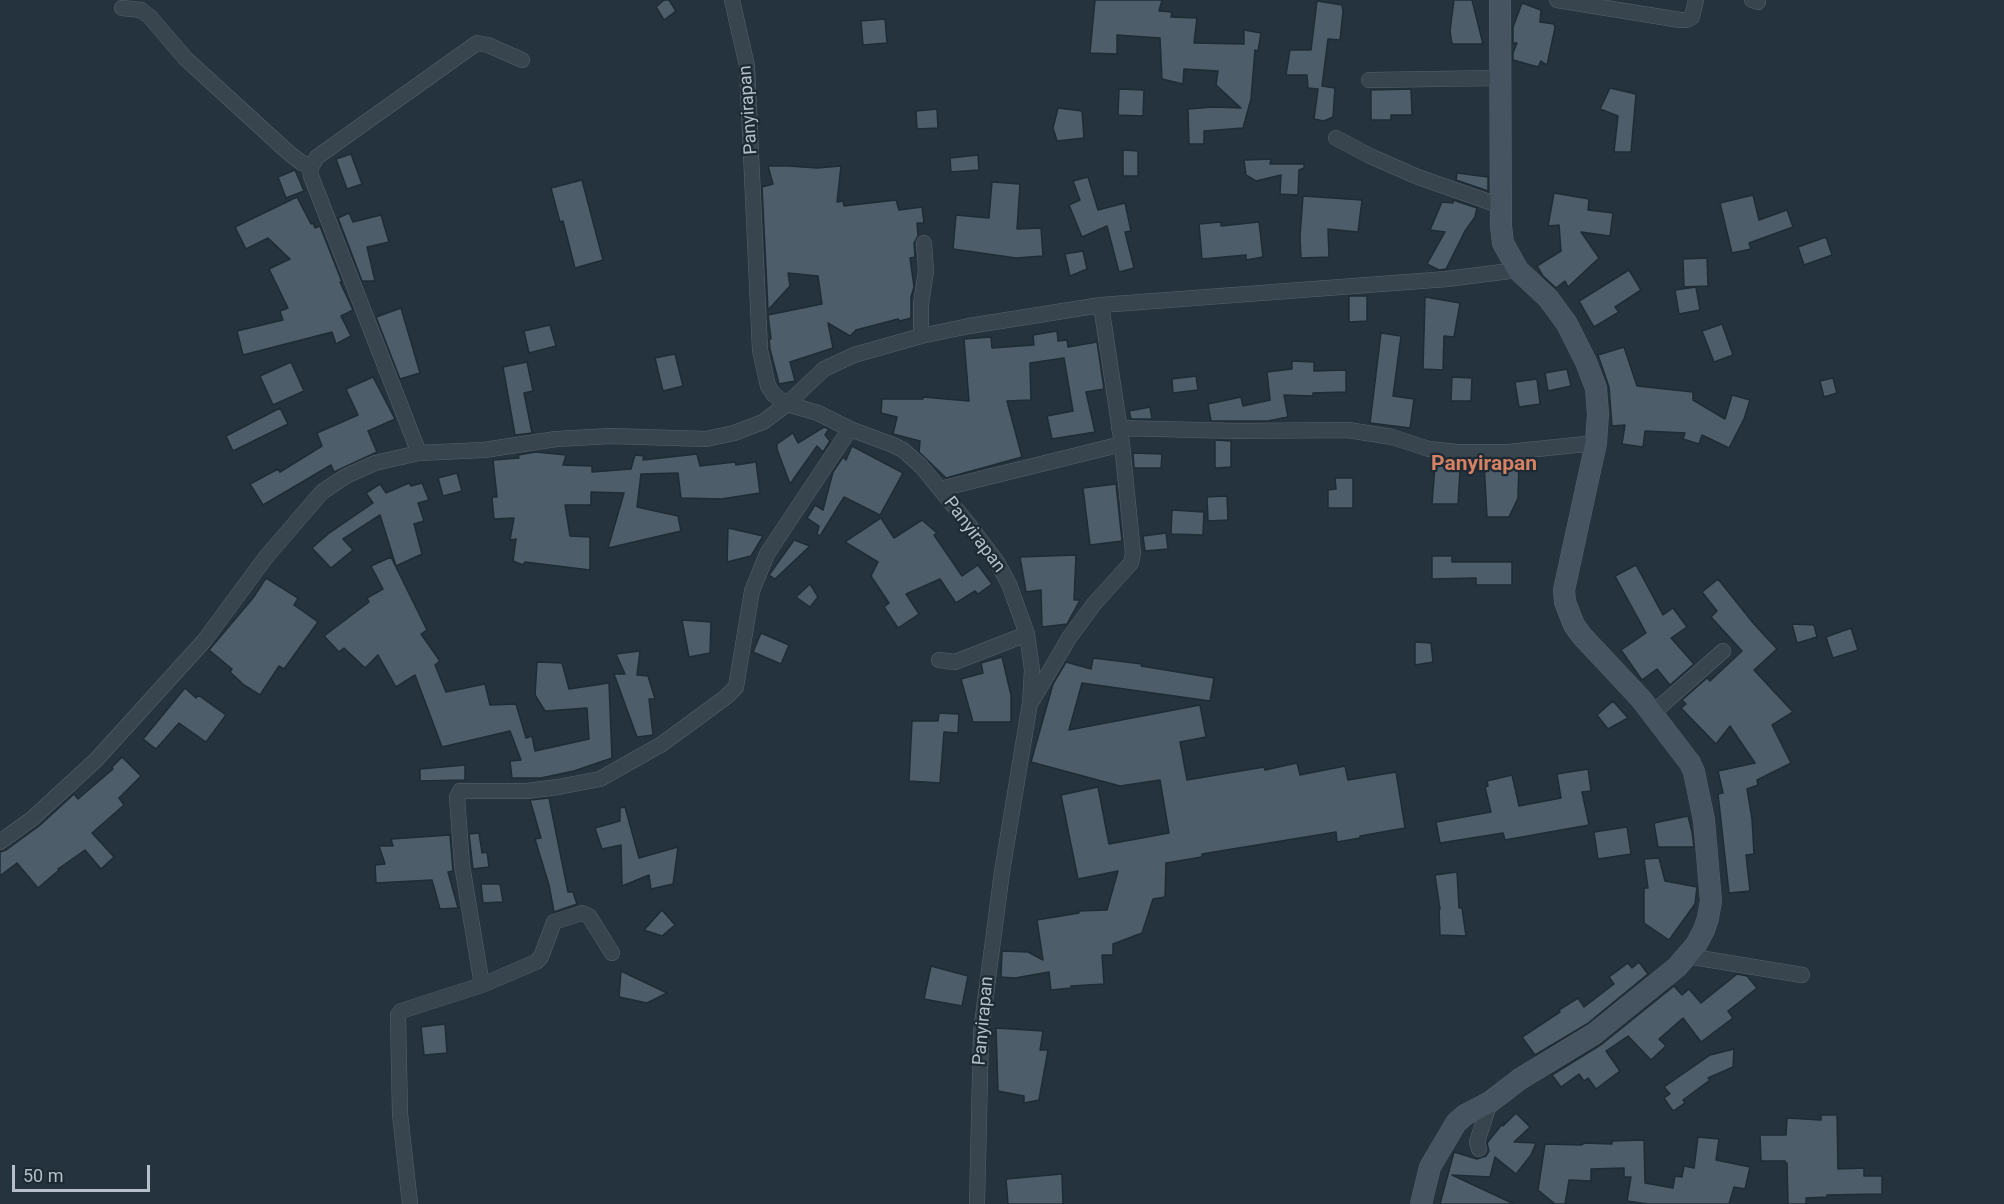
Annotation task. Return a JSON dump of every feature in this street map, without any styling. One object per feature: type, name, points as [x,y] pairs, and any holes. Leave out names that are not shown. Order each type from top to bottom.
[{"type":"street","points":[[1421,1204],[1421,1196],[1430,1167],[1450,1131],[1465,1115],[1490,1102],[1520,1079],[1594,1034],[1660,981],[1687,956],[1704,930],[1710,909],[1704,820],[1690,763],[1653,713],[1582,636],[1574,625],[1565,602],[1564,590],[1596,443],[1598,414],[1596,388],[1567,324],[1548,298],[1518,270],[1503,243],[1500,0]]},
{"type":"street","points":[[1557,0],[1680,20],[1692,17],[1696,0]]},
{"type":"street","name":"Panyirapan","points":[[734,5],[747,66],[760,350],[771,392],[787,404],[818,413],[850,429],[903,450],[921,466],[997,562],[1009,584],[1028,634],[1032,670],[1030,703],[984,1002],[979,1082],[980,1130],[976,1204]]},
{"type":"street","points":[[122,8],[141,10],[150,17],[186,59],[290,154],[302,163],[312,166]]},
{"type":"street","points":[[418,453],[311,176],[312,166],[317,157],[477,44],[489,45],[522,60]]},
{"type":"street","points":[[1369,80],[1500,78]]},
{"type":"street","points":[[1336,138],[1418,177],[1501,206]]},
{"type":"street","points":[[921,336],[921,304],[926,271],[924,243]]},
{"type":"street","points":[[0,842],[33,818],[96,760],[204,641],[266,557],[322,492],[346,476],[375,463],[418,453],[484,450],[567,438],[611,436],[706,439],[734,433],[763,422],[787,404],[824,369],[854,355],[921,336],[969,326],[1101,305],[1447,279],[1518,270]]},
{"type":"street","points":[[1030,703],[1069,639],[1094,604],[1131,563],[1133,553],[1122,444],[1101,305]]},
{"type":"street","points":[[1119,428],[1237,431],[1348,430],[1392,437],[1429,449],[1465,452],[1508,452],[1596,443]]},
{"type":"street","points":[[482,985],[462,865],[457,797],[460,791],[527,791],[558,788],[600,778],[662,744],[726,697],[736,687],[752,591],[767,554],[850,429]]},
{"type":"street","points":[[940,489],[1122,444]]},
{"type":"street","points":[[939,660],[955,662],[1028,634]]},
{"type":"street","points":[[1653,713],[1724,651]]},
{"type":"street","points":[[410,1204],[400,1114],[398,1015],[401,1011],[482,985],[536,962],[542,957],[554,922],[582,914],[589,916],[612,953]]},
{"type":"street","points":[[1687,956],[1802,975]]},
{"type":"street","points":[[1479,1149],[1477,1142],[1490,1102]]},
{"type":"building","points":[[664,0],[669,0],[676,11],[664,20],[656,7]]},
{"type":"building","points":[[1095,0],[1162,0],[1159,11],[1172,12],[1171,17],[1197,18],[1194,43],[1244,44],[1244,30],[1261,33],[1258,51],[1255,50],[1251,99],[1243,128],[1204,131],[1204,144],[1189,144],[1188,109],[1241,108],[1216,85],[1218,71],[1184,69],[1183,84],[1162,79],[1160,38],[1117,35],[1117,54],[1090,53]]},
{"type":"building","points":[[1454,0],[1472,0],[1483,44],[1452,44],[1450,31]]},
{"type":"building","points":[[1317,1],[1342,5],[1343,11],[1340,40],[1328,39],[1322,86],[1335,88],[1333,117],[1324,121],[1314,119],[1318,89],[1308,88],[1307,75],[1286,75],[1290,50],[1311,50]]},
{"type":"building","points":[[1522,3],[1541,10],[1540,22],[1554,24],[1547,65],[1541,61],[1538,67],[1513,60],[1517,43],[1513,43],[1513,27]]},
{"type":"building","points":[[885,19],[887,43],[863,45],[861,21]]},
{"type":"building","points":[[1610,88],[1636,94],[1631,152],[1614,152],[1618,116],[1600,109]]},
{"type":"building","points":[[1119,89],[1144,90],[1143,116],[1118,115]]},
{"type":"building","points":[[1411,89],[1412,115],[1391,115],[1391,120],[1371,120],[1371,90]]},
{"type":"building","points":[[1058,108],[1082,111],[1084,138],[1057,141],[1053,128]]},
{"type":"building","points":[[937,109],[938,128],[917,129],[916,111]]},
{"type":"building","points":[[1123,150],[1138,151],[1138,176],[1123,176]]},
{"type":"building","points":[[351,154],[362,184],[347,189],[336,159]]},
{"type":"building","points":[[978,155],[979,170],[951,172],[950,158]]},
{"type":"building","points":[[1271,159],[1270,164],[1304,164],[1304,168],[1299,170],[1298,195],[1280,194],[1281,175],[1256,181],[1246,175],[1244,160]]},
{"type":"building","points":[[768,166],[817,168],[841,166],[837,202],[843,201],[844,206],[896,200],[899,210],[922,207],[924,223],[917,223],[918,236],[914,243],[915,257],[910,258],[914,287],[911,297],[911,318],[856,330],[850,336],[828,323],[833,348],[790,362],[795,381],[779,384],[770,349],[768,315],[822,304],[818,276],[788,273],[790,286],[768,310],[762,187],[773,184]]},
{"type":"building","points":[[295,170],[304,191],[286,198],[278,177]]},
{"type":"building","points":[[1457,173],[1488,177],[1488,191],[1456,180]]},
{"type":"building","points":[[1088,177],[1098,210],[1125,203],[1131,231],[1125,232],[1134,268],[1119,272],[1107,226],[1082,237],[1069,205],[1080,200],[1073,181]]},
{"type":"building","points":[[582,180],[603,260],[575,268],[563,221],[560,222],[551,188]]},
{"type":"building","points":[[992,182],[1020,184],[1017,229],[1041,228],[1043,256],[1016,258],[953,249],[956,215],[989,218]]},
{"type":"building","points":[[1554,193],[1589,199],[1588,210],[1613,213],[1610,236],[1581,232],[1599,258],[1568,287],[1565,281],[1556,288],[1543,276],[1537,266],[1561,251],[1559,225],[1548,226]]},
{"type":"building","points":[[1753,195],[1759,220],[1787,210],[1793,227],[1749,243],[1751,249],[1732,253],[1720,203]]},
{"type":"building","points":[[1303,196],[1362,200],[1358,232],[1328,229],[1329,257],[1301,258]]},
{"type":"building","points":[[297,197],[311,224],[313,223],[315,228],[320,226],[342,282],[340,282],[353,310],[341,316],[351,336],[336,344],[332,332],[243,355],[237,331],[283,320],[280,311],[288,308],[269,269],[290,259],[268,238],[246,249],[235,227]]},
{"type":"building","points":[[1453,200],[1477,208],[1475,217],[1465,231],[1446,269],[1439,270],[1427,264],[1445,232],[1430,230],[1442,202],[1453,203]]},
{"type":"building","points":[[349,213],[353,222],[381,215],[389,242],[367,247],[375,281],[362,281],[338,218]]},
{"type":"building","points":[[1221,222],[1221,226],[1259,222],[1263,257],[1246,260],[1246,255],[1202,259],[1199,224]]},
{"type":"building","points":[[1826,237],[1832,255],[1804,265],[1798,247]]},
{"type":"building","points":[[1083,251],[1087,269],[1070,276],[1065,254]]},
{"type":"building","points":[[1707,258],[1708,286],[1684,287],[1683,259]]},
{"type":"building","points":[[1629,270],[1641,290],[1615,307],[1619,312],[1594,327],[1579,301]]},
{"type":"building","points":[[1696,287],[1700,310],[1679,314],[1675,290]]},
{"type":"building","points":[[1349,296],[1367,296],[1367,321],[1349,322]]},
{"type":"building","points":[[1425,297],[1460,303],[1454,337],[1444,336],[1443,370],[1423,369]]},
{"type":"building","points":[[401,308],[420,373],[400,379],[376,317]]},
{"type":"building","points":[[1722,324],[1733,355],[1714,362],[1702,331]]},
{"type":"building","points":[[550,325],[556,346],[529,353],[524,331]]},
{"type":"building","points":[[1057,331],[1058,341],[1067,340],[1068,347],[1097,342],[1104,389],[1086,392],[1095,432],[1052,439],[1047,416],[1073,411],[1064,358],[1030,363],[1031,400],[1007,401],[1022,457],[946,478],[919,452],[920,441],[893,434],[897,417],[881,413],[882,399],[923,399],[923,397],[969,401],[964,339],[991,337],[992,348],[1034,345],[1033,335]]},
{"type":"building","points":[[1381,333],[1401,336],[1393,396],[1414,399],[1410,428],[1370,423]]},
{"type":"building","points":[[1624,347],[1637,386],[1693,392],[1693,400],[1725,419],[1732,395],[1750,400],[1744,419],[1729,448],[1702,435],[1699,444],[1683,439],[1685,433],[1645,431],[1643,447],[1622,444],[1625,425],[1612,426],[1609,387],[1598,355]]},
{"type":"building","points":[[675,354],[683,386],[663,391],[655,358]]},
{"type":"building","points":[[1292,361],[1314,362],[1314,371],[1346,370],[1346,392],[1313,393],[1313,396],[1284,395],[1288,417],[1268,421],[1211,421],[1208,404],[1241,397],[1243,406],[1270,400],[1267,372],[1292,369]]},
{"type":"building","points":[[291,362],[304,391],[273,405],[260,376]]},
{"type":"building","points":[[527,362],[533,391],[524,393],[532,433],[515,435],[503,367]]},
{"type":"building","points":[[1567,369],[1571,386],[1548,391],[1545,373]]},
{"type":"building","points":[[1196,376],[1198,390],[1173,393],[1172,379]]},
{"type":"building","points":[[373,377],[395,419],[368,431],[377,452],[334,472],[331,465],[263,505],[250,484],[278,469],[280,472],[322,446],[317,433],[358,415],[346,389]]},
{"type":"building","points":[[1452,377],[1472,378],[1471,401],[1451,401]]},
{"type":"building","points":[[1833,378],[1837,393],[1824,397],[1820,381]]},
{"type":"building","points":[[1537,379],[1540,404],[1519,407],[1515,382]]},
{"type":"building","points":[[1150,407],[1152,419],[1131,419],[1129,411]]},
{"type":"building","points":[[280,408],[288,424],[233,451],[226,436]]},
{"type":"building","points":[[824,427],[829,429],[825,435],[830,441],[823,452],[817,446],[790,484],[777,444],[793,433],[798,443]]},
{"type":"building","points":[[1215,440],[1231,441],[1231,467],[1215,468]]},
{"type":"building","points":[[852,446],[903,473],[880,515],[844,497],[820,536],[817,534],[819,526],[807,518],[815,505],[823,510],[833,472],[843,457],[846,460]]},
{"type":"building","points":[[536,452],[566,455],[563,465],[592,466],[592,472],[631,469],[635,455],[644,456],[643,460],[697,454],[700,466],[756,462],[760,493],[721,499],[681,498],[678,473],[641,474],[637,507],[678,516],[681,531],[608,548],[624,493],[591,492],[591,505],[565,505],[570,536],[590,537],[590,570],[525,562],[523,565],[513,561],[516,539],[510,540],[514,518],[494,519],[492,497],[497,497],[493,460],[519,458],[518,455]]},
{"type":"building","points":[[1133,453],[1162,454],[1161,468],[1134,468]]},
{"type":"building","points":[[1519,461],[1518,498],[1509,517],[1487,517],[1484,462]]},
{"type":"building","points":[[1435,465],[1460,469],[1458,504],[1432,504]]},
{"type":"building","points":[[457,473],[462,491],[443,496],[438,478]]},
{"type":"building","points":[[1335,478],[1353,478],[1353,508],[1328,508],[1328,490],[1336,489]]},
{"type":"building","points":[[409,483],[411,486],[422,483],[429,500],[418,503],[424,521],[414,524],[422,554],[396,566],[380,515],[343,539],[353,550],[331,568],[312,548],[373,503],[366,493],[380,484],[386,493]]},
{"type":"building","points":[[1116,484],[1122,541],[1090,545],[1083,488]]},
{"type":"building","points":[[1227,496],[1228,520],[1208,521],[1207,497]]},
{"type":"building","points":[[1172,510],[1204,512],[1203,535],[1171,534]]},
{"type":"building","points":[[881,518],[894,538],[922,520],[937,533],[934,535],[962,576],[978,565],[992,584],[978,594],[975,591],[956,603],[940,579],[906,594],[919,614],[898,628],[884,607],[889,603],[871,576],[878,562],[845,542]]},
{"type":"building","points":[[728,528],[763,536],[751,556],[727,562]]},
{"type":"building","points":[[1166,533],[1168,549],[1145,551],[1143,536]]},
{"type":"building","points":[[794,540],[810,546],[775,579],[769,575]]},
{"type":"building","points":[[1076,555],[1074,600],[1080,600],[1067,624],[1042,627],[1041,590],[1026,592],[1020,557]]},
{"type":"building","points":[[1432,556],[1452,556],[1452,562],[1512,562],[1512,585],[1476,585],[1476,578],[1432,579]]},
{"type":"building","points":[[391,557],[427,630],[421,634],[440,661],[435,665],[446,692],[485,684],[490,705],[516,704],[526,738],[532,736],[535,751],[589,739],[587,708],[545,711],[535,695],[537,662],[562,663],[569,689],[609,683],[612,758],[574,771],[541,778],[512,778],[510,761],[521,760],[510,731],[442,747],[415,675],[396,687],[378,655],[365,668],[344,648],[339,652],[324,636],[369,602],[367,598],[383,589],[371,566]]},
{"type":"building","points":[[1636,565],[1663,615],[1673,608],[1687,627],[1671,638],[1694,664],[1670,685],[1657,669],[1642,680],[1621,650],[1646,633],[1615,576]]},
{"type":"building","points":[[266,578],[298,598],[294,605],[318,622],[284,669],[279,666],[260,695],[244,685],[230,672],[232,669],[209,650],[253,598]]},
{"type":"building","points":[[1718,579],[1777,649],[1754,670],[1793,712],[1772,725],[1791,763],[1757,780],[1758,785],[1747,789],[1754,854],[1746,855],[1750,891],[1729,893],[1718,794],[1723,793],[1718,771],[1755,763],[1730,726],[1716,744],[1681,708],[1686,704],[1682,700],[1707,678],[1710,681],[1742,651],[1711,617],[1717,611],[1702,592]]},
{"type":"building","points":[[810,584],[818,597],[810,607],[796,597]]},
{"type":"building","points":[[682,620],[711,622],[710,653],[689,657]]},
{"type":"building","points":[[1792,624],[1814,625],[1817,637],[1797,643]]},
{"type":"building","points":[[1851,628],[1858,650],[1833,658],[1826,637]]},
{"type":"building","points":[[761,633],[789,645],[781,664],[753,652]]},
{"type":"building","points":[[1415,642],[1431,643],[1433,662],[1415,665]]},
{"type":"building","points":[[640,651],[637,675],[648,676],[655,699],[649,699],[653,735],[637,737],[614,674],[625,674],[616,654]]},
{"type":"building","points":[[1002,657],[1011,695],[1011,722],[973,722],[961,679],[983,673],[981,663]]},
{"type":"building","points":[[1093,658],[1142,664],[1141,666],[1214,678],[1210,701],[1082,683],[1069,730],[1200,705],[1206,737],[1180,742],[1187,780],[1264,767],[1265,770],[1297,763],[1300,775],[1345,766],[1348,780],[1396,772],[1405,828],[1337,842],[1336,832],[1202,854],[1202,857],[1166,863],[1165,897],[1153,899],[1142,933],[1113,944],[1113,955],[1102,955],[1104,984],[1051,990],[1049,972],[1015,978],[1001,977],[1002,951],[1028,952],[1043,960],[1037,920],[1079,913],[1079,911],[1107,910],[1118,871],[1078,879],[1061,795],[1098,787],[1109,844],[1169,833],[1160,780],[1120,786],[1031,762],[1053,684],[1066,662],[1091,669]]},
{"type":"building","points":[[185,688],[196,698],[198,695],[226,715],[206,742],[179,723],[156,749],[143,739]]},
{"type":"building","points":[[1613,701],[1628,718],[1608,729],[1597,715]]},
{"type":"building","points":[[939,713],[959,714],[958,733],[944,732],[940,783],[909,781],[912,721],[938,721]]},
{"type":"building","points":[[122,757],[141,776],[119,798],[124,805],[92,833],[114,857],[101,869],[85,850],[58,869],[38,888],[17,863],[0,876],[0,852],[39,826],[74,794],[78,799],[113,769],[112,767]]},
{"type":"building","points":[[465,765],[465,780],[420,781],[420,769]]},
{"type":"building","points":[[1588,769],[1591,791],[1582,792],[1589,825],[1505,840],[1503,833],[1440,843],[1436,822],[1491,812],[1485,787],[1488,786],[1487,781],[1512,775],[1519,806],[1561,798],[1557,774]]},
{"type":"building","points":[[549,798],[568,892],[573,892],[577,904],[554,912],[549,885],[535,839],[541,838],[530,800]]},
{"type":"building","points":[[625,807],[639,858],[678,847],[673,884],[651,889],[649,875],[622,886],[621,845],[602,849],[595,828],[620,821],[620,808]]},
{"type":"building","points":[[1688,816],[1694,847],[1658,847],[1654,823]]},
{"type":"building","points":[[1627,827],[1631,854],[1598,859],[1594,832]]},
{"type":"building","points":[[479,833],[482,853],[487,852],[489,867],[473,869],[469,834]]},
{"type":"building","points":[[450,835],[453,871],[448,872],[458,908],[440,909],[432,880],[376,883],[375,865],[385,864],[379,846],[393,846],[391,839]]},
{"type":"building","points":[[1659,858],[1665,881],[1697,887],[1695,904],[1669,940],[1644,923],[1644,888],[1648,888],[1644,859]]},
{"type":"building","points":[[1457,872],[1459,908],[1462,908],[1466,936],[1440,935],[1440,909],[1435,875]]},
{"type":"building","points":[[481,884],[500,884],[503,902],[483,903]]},
{"type":"building","points":[[662,910],[675,925],[662,936],[644,930]]},
{"type":"building","points":[[1639,962],[1648,974],[1587,1024],[1535,1055],[1522,1037],[1578,998],[1584,1007],[1614,984],[1609,977],[1628,963],[1632,968]]},
{"type":"building","points":[[931,966],[968,976],[962,1006],[924,999]]},
{"type":"building","points":[[621,971],[667,993],[647,1003],[619,997]]},
{"type":"building","points":[[1737,974],[1747,976],[1757,988],[1728,1011],[1733,1018],[1701,1042],[1683,1018],[1659,1039],[1666,1046],[1651,1060],[1628,1036],[1606,1051],[1620,1071],[1596,1089],[1588,1078],[1584,1081],[1579,1074],[1561,1087],[1552,1075],[1602,1044],[1674,986],[1682,995],[1689,989],[1701,1003]]},
{"type":"building","points":[[445,1024],[447,1053],[424,1055],[421,1027]]},
{"type":"building","points":[[996,1028],[1043,1031],[1040,1050],[1048,1050],[1039,1100],[1024,1103],[1024,1096],[998,1091]]},
{"type":"building","points":[[1734,1049],[1733,1067],[1708,1078],[1710,1080],[1683,1100],[1685,1103],[1673,1111],[1664,1098],[1670,1094],[1664,1087],[1710,1055]]},
{"type":"building","points":[[1516,1113],[1530,1127],[1514,1142],[1536,1143],[1531,1155],[1516,1174],[1495,1157],[1490,1177],[1452,1175],[1514,1204],[1440,1204],[1454,1152],[1477,1159],[1486,1156],[1489,1151],[1487,1143],[1503,1123],[1503,1126]]},
{"type":"building","points":[[1821,1115],[1837,1115],[1838,1169],[1864,1168],[1864,1176],[1882,1176],[1882,1194],[1827,1195],[1827,1197],[1806,1198],[1806,1204],[1788,1204],[1787,1163],[1785,1161],[1761,1161],[1760,1135],[1786,1135],[1787,1118],[1821,1120]]},
{"type":"building","points":[[1698,1137],[1719,1139],[1716,1160],[1750,1167],[1745,1189],[1734,1187],[1729,1204],[1648,1204],[1627,1201],[1631,1177],[1624,1177],[1624,1168],[1591,1169],[1591,1181],[1569,1180],[1565,1204],[1555,1204],[1538,1190],[1545,1144],[1612,1144],[1612,1141],[1644,1140],[1645,1183],[1673,1188],[1675,1176],[1682,1177],[1684,1166],[1694,1168]]},
{"type":"building","points":[[1062,1174],[1063,1204],[1008,1204],[1006,1179]]},
{"type":"district","name":"Panyirapan","points":[[1484,465]]}]
